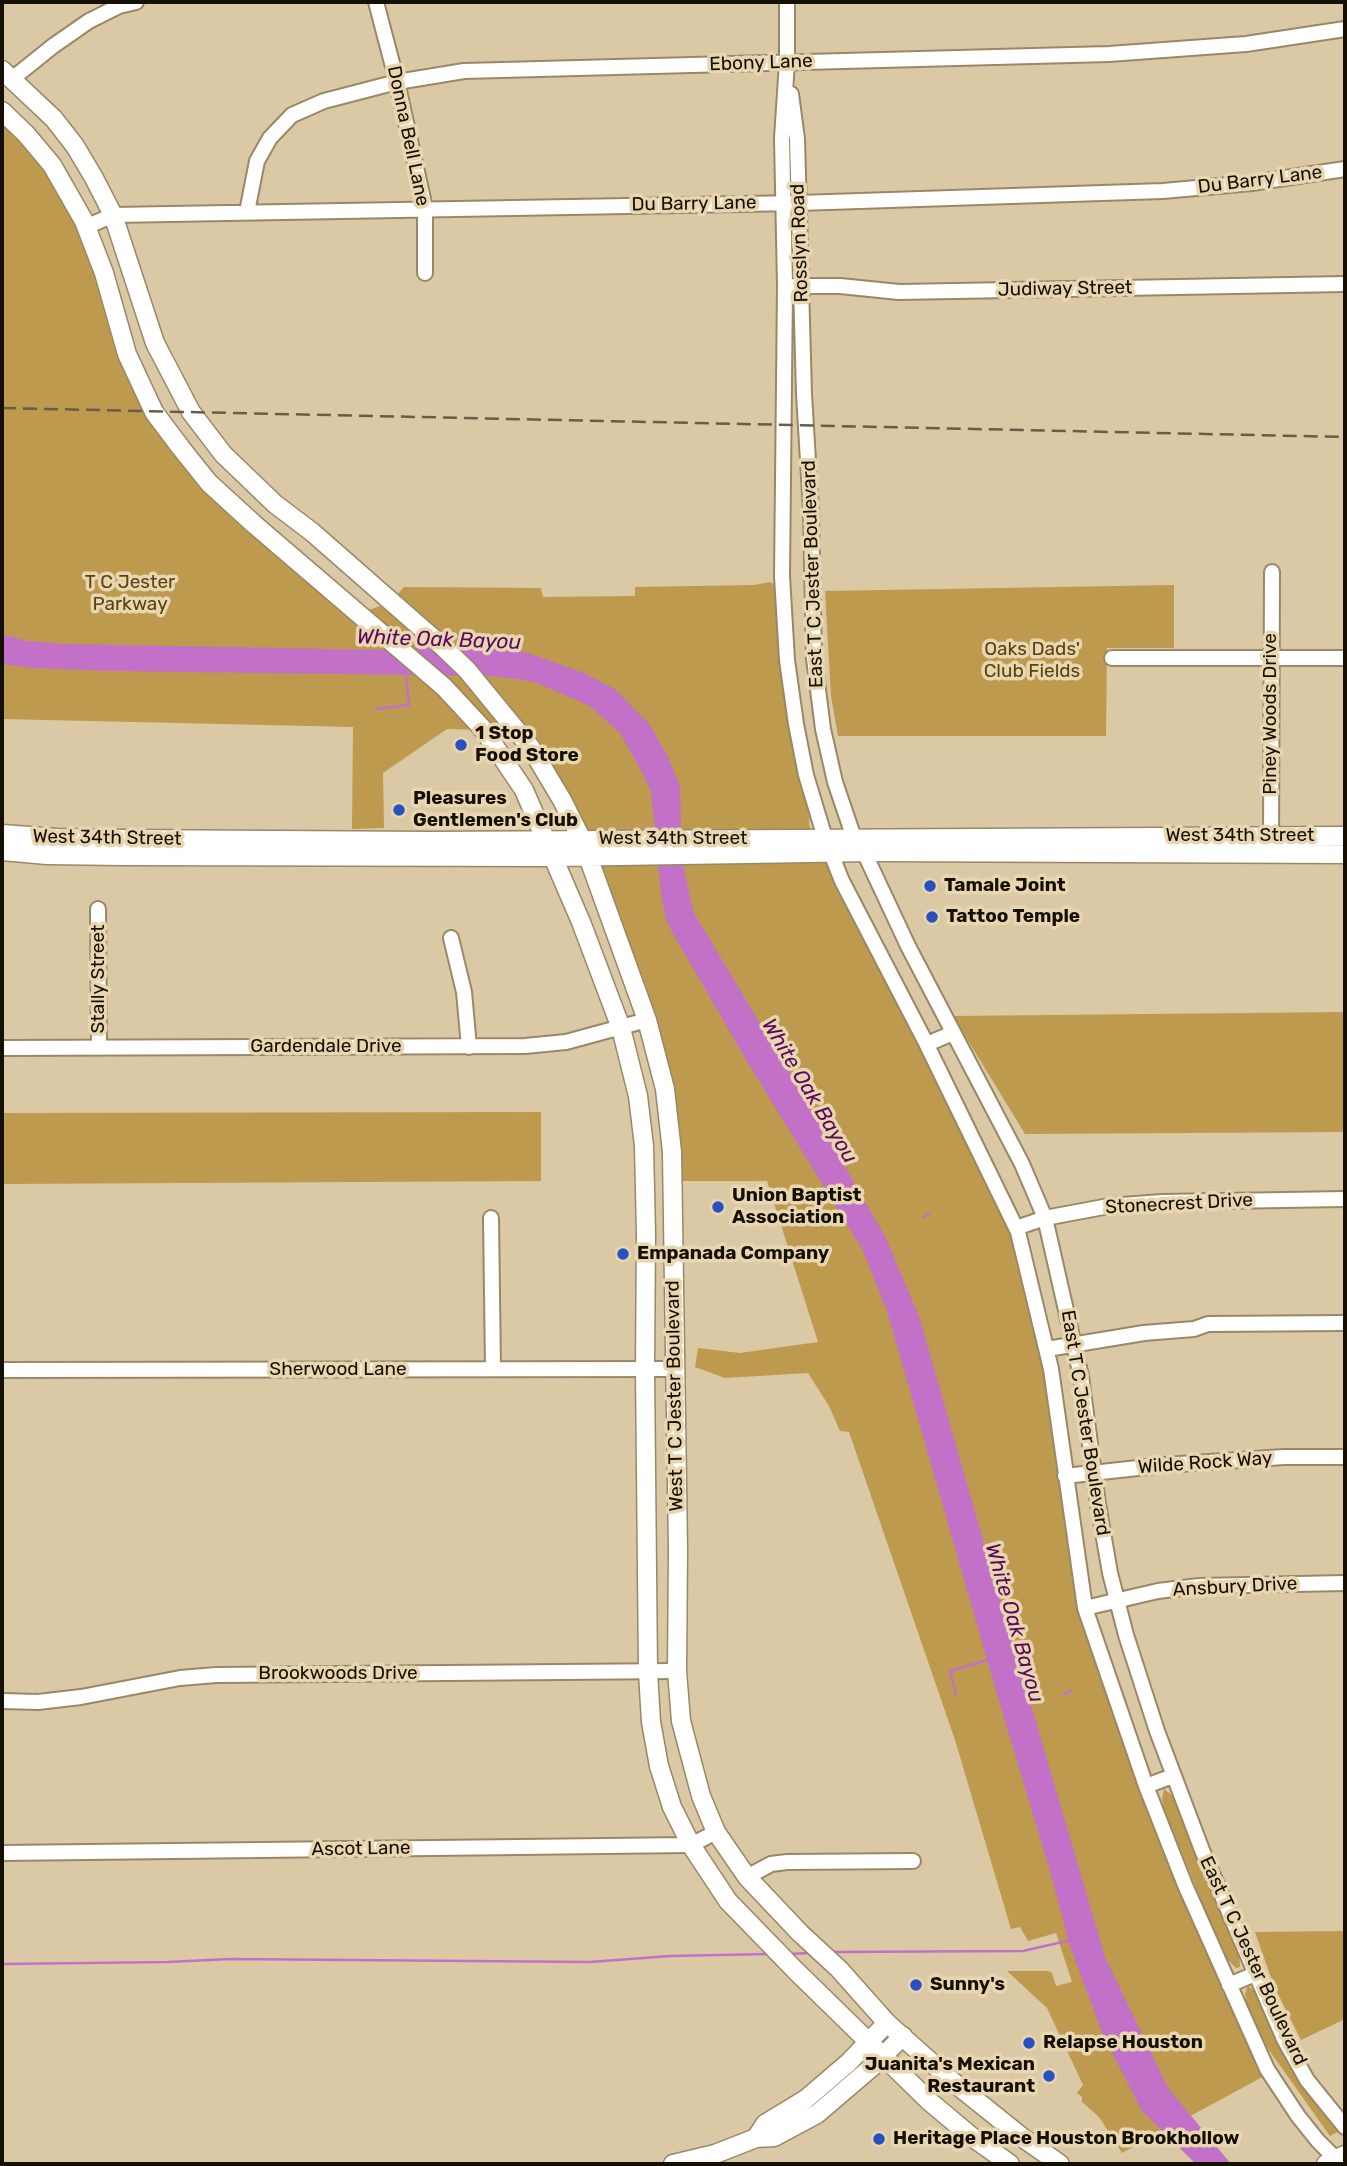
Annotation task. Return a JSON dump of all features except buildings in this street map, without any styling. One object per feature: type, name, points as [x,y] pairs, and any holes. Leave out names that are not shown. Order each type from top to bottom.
[{"type":"main road","name":"West T C Jester Boulevard","points":[[7,75],[54,119],[75,146],[113,215],[155,343],[191,412],[223,454],[275,504],[312,531],[442,646],[487,693],[531,747],[562,800],[585,848],[647,1020],[665,1089],[673,1152],[677,1671],[681,1721],[701,1796],[716,1832],[747,1877],[800,1933],[839,1969],[887,2023],[953,2081],[1060,2164]]},
{"type":"main road","name":"West T C Jester Boulevard","points":[[2,111],[52,165],[86,228],[104,273],[127,355],[154,412],[181,449],[209,483],[255,525],[444,687],[483,729],[524,790],[551,848],[621,1028],[638,1096],[644,1146],[646,1234],[648,1672],[651,1722],[659,1766],[673,1807],[691,1845],[728,1902],[929,2101],[972,2137],[1008,2162]]},
{"type":"main road","points":[[127,355],[155,343]]},
{"type":"main road","points":[[255,525],[275,504]]},
{"type":"main road","points":[[483,729],[503,713]]},
{"type":"main road","name":"West 34th Street","points":[[2,834],[57,838],[551,848]]},
{"type":"main road","name":"West 34th Street","points":[[2,851],[47,855],[122,856],[620,847],[1032,845],[1271,835],[1345,836]]},
{"type":"main road","name":"West 34th Street","points":[[1032,845],[1271,855],[1345,855]]},
{"type":"main road","points":[[756,2138],[765,2124],[806,2099],[887,2023]]},
{"type":"main road","points":[[673,2164],[715,2154],[756,2138],[774,2137],[817,2114],[903,2036]]},
{"type":"main road","points":[[1008,2162],[1023,2137]]},
{"type":"street","points":[[7,75],[89,21],[119,6],[136,2]]},
{"type":"street","name":"Donna Bell Lane","points":[[376,2],[425,208],[425,273]]},
{"type":"street","name":"Rosslyn Road","points":[[782,425],[785,286],[782,138],[787,62],[787,2]]},
{"type":"street","name":"Ebony Lane","points":[[247,212],[257,161],[270,138],[292,115],[324,101],[397,82],[464,71],[1158,52],[1246,44],[1345,29]]},
{"type":"street","name":"Rosslyn Road","points":[[787,62],[797,138],[807,425]]},
{"type":"street","name":"Du Barry Lane","points":[[86,228],[113,215],[783,203],[1163,191],[1252,183],[1345,169]]},
{"type":"street","name":"Judiway Street","points":[[785,286],[840,286],[899,292],[1345,284]]},
{"type":"street","name":"East T C Jester Boulevard","points":[[782,425],[782,576],[787,660],[806,775],[828,846],[842,881],[927,1044],[1016,1228],[1047,1349],[1085,1608],[1146,1786],[1185,1885],[1260,2054],[1275,2083],[1298,2116],[1337,2161]]},
{"type":"street","name":"East T C Jester Boulevard","points":[[807,425],[814,658],[823,729],[835,782],[859,845],[1022,1164],[1045,1218],[1075,1344],[1104,1541],[1117,1601],[1138,1673],[1173,1776],[1255,1974],[1292,2055],[1321,2098],[1345,2127]]},
{"type":"street","points":[[783,480],[810,480]]},
{"type":"street","name":"Piney Woods Drive","points":[[1271,855],[1272,572]]},
{"type":"street","points":[[787,660],[814,658]]},
{"type":"street","points":[[1112,658],[1345,658]]},
{"type":"street","name":"Stally Street","points":[[98,909],[99,1048]]},
{"type":"street","points":[[451,938],[464,992],[469,1047]]},
{"type":"street","name":"Gardendale Drive","points":[[2,1048],[525,1046],[566,1042],[647,1020]]},
{"type":"street","points":[[927,1044],[953,1033]]},
{"type":"street","name":"Stonecrest Drive","points":[[1016,1228],[1045,1218],[1109,1206],[1162,1202],[1345,1199]]},
{"type":"street","points":[[491,1218],[492,1369]]},
{"type":"street","points":[[1047,1349],[1144,1333],[1194,1329],[1208,1324],[1345,1323]]},
{"type":"street","name":"Sherwood Lane","points":[[2,1370],[674,1369]]},
{"type":"street","name":"Wilde Rock Way","points":[[1065,1476],[1165,1465],[1284,1457],[1345,1457]]},
{"type":"street","name":"Ansbury Drive","points":[[1085,1608],[1158,1591],[1199,1586],[1345,1583]]},
{"type":"street","name":"Brookwoods Drive","points":[[2,1701],[38,1702],[81,1698],[180,1678],[216,1675],[677,1671]]},
{"type":"street","points":[[1146,1786],[1173,1776]]},
{"type":"street","name":"Ascot Lane","points":[[2,1853],[691,1845],[716,1832]]},
{"type":"street","points":[[747,1877],[771,1864],[787,1862],[913,1861]]},
{"type":"street","points":[[1229,1985],[1255,1974]]},
{"type":"green space","name":"T C Jester Parkway","points":[[2,118],[42,163],[72,211],[146,408],[351,617],[398,599],[397,595],[404,587],[541,588],[543,597],[635,596],[635,587],[754,585],[770,582],[776,585],[810,812],[809,824],[820,860],[828,864],[1007,1216],[1035,1315],[1090,1628],[1266,2075],[1122,2153],[1099,2117],[1082,2102],[1082,2097],[1077,2093],[1083,2085],[1047,2008],[1007,1971],[1048,1971],[1052,1973],[1056,1986],[1072,1982],[1056,1933],[1028,1941],[1020,1927],[1011,1929],[955,1740],[849,1432],[840,1431],[829,1406],[808,1373],[725,1378],[695,1367],[698,1348],[740,1353],[818,1342],[767,1181],[679,1181],[677,1138],[600,869],[605,863],[526,731],[447,729],[383,773],[384,828],[352,829],[353,727],[2,719]]},
{"type":"green space","name":"Oaks Dads' Club Fields","points":[[1174,585],[1174,648],[1107,648],[1106,736],[838,736],[831,696],[825,591]]},
{"type":"green space","points":[[1345,1012],[1345,1132],[1025,1134],[953,1016]]},
{"type":"green space","points":[[541,1112],[541,1181],[2,1184],[2,1113]]},
{"type":"green space","points":[[1164,1789],[1173,1796],[1239,1952],[1240,1967],[1236,1968],[1227,1959],[1218,1941],[1164,1809]]},
{"type":"green space","points":[[1345,1931],[1345,2019],[1301,2040],[1274,1986],[1255,1932]]},
{"type":"green space","points":[[1248,1986],[1263,1998],[1303,2083],[1325,2114],[1341,2130],[1330,2136],[1264,2043],[1247,2009],[1245,1993]]},
{"type":"shaded area","points":[[2,634],[27,641],[64,644],[387,650],[470,644],[525,652],[584,673],[616,690],[650,725],[680,786],[682,862],[694,913],[886,1238],[920,1319],[1105,1957],[1168,2088],[1231,2164],[1196,2164],[1142,2111],[1103,2035],[1070,1946],[887,1311],[862,1249],[745,1058],[667,923],[661,894],[651,792],[620,733],[590,706],[537,683],[516,679],[491,676],[33,668],[2,664]]},
{"type":"waterway","points":[[376,709],[409,705],[406,674]]},
{"type":"waterway","points":[[924,1217],[929,1214]]},
{"type":"waterway","points":[[956,1694],[950,1671],[988,1660]]},
{"type":"waterway","points":[[1064,1694],[1071,1691]]},
{"type":"waterway","points":[[831,1952],[1023,1951],[1071,1940]]},
{"type":"waterway","points":[[789,1954],[810,1953]]},
{"type":"waterway","points":[[2,1964],[230,1959],[590,1962],[670,1956],[768,1954]]},
{"type":"railway","points":[[2,408],[1345,437]]},
{"type":"place","name":"1 Stop Food Store","points":[[461,745]]},
{"type":"place","name":"Pleasures Gentlemen's Club","points":[[399,810]]},
{"type":"place","name":"Tamale Joint","points":[[930,886]]},
{"type":"place","name":"Tattoo Temple","points":[[932,917]]},
{"type":"place","name":"Union Baptist Association","points":[[718,1207]]},
{"type":"place","name":"Empanada Company","points":[[623,1254]]},
{"type":"place","name":"Sunny's","points":[[916,1985]]},
{"type":"place","name":"Relapse Houston","points":[[1029,2043]]},
{"type":"place","name":"Juanita's Mexican Restaurant","points":[[1049,2076]]},
{"type":"place","name":"Heritage Place Houston Brookhollow","points":[[879,2139]]},
{"type":"water label","name":"White Oak Bayou","points":[[439,640]]},
{"type":"water label","name":"White Oak Bayou","points":[[809,1091]]},
{"type":"water label","name":"White Oak Bayou","points":[[1014,1623]]}]
